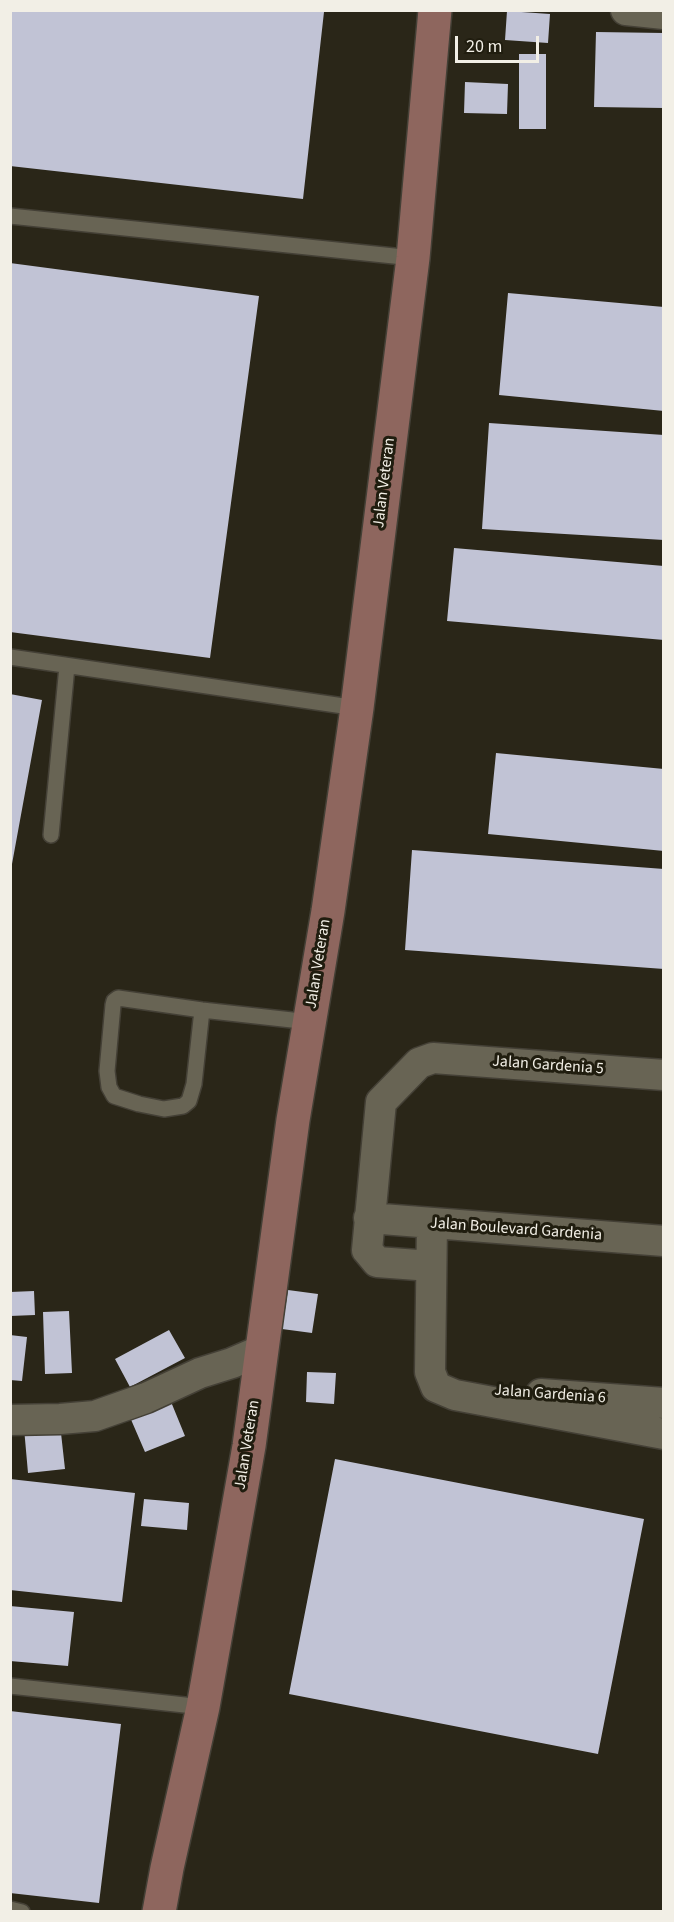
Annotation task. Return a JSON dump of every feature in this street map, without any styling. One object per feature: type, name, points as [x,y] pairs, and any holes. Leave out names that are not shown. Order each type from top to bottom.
[{"type":"main road","name":"Jalan Veteran","points":[[159,1911],[203,1707],[249,1446],[293,1120],[328,911],[357,708],[412,258],[435,10]]},
{"type":"street","points":[[626,10],[663,14]]},
{"type":"street","name":"Jalan Gardenia 5","points":[[369,1218],[381,1102],[419,1063],[433,1058],[663,1075]]},
{"type":"street","points":[[369,1218],[367,1250],[377,1262],[431,1266]]},
{"type":"street","name":"Jalan Boulevard Gardenia","points":[[369,1218],[663,1241]]},
{"type":"street","points":[[432,1223],[430,1372],[436,1387],[455,1395],[663,1434]]},
{"type":"street","points":[[10,1420],[94,1416],[146,1398],[200,1373],[262,1350]]},
{"type":"street","name":"Jalan Gardenia 6","points":[[436,1387],[663,1403]]},
{"type":"lane","points":[[10,216],[412,258]]},
{"type":"lane","points":[[10,657],[357,708]]},
{"type":"lane","points":[[51,835],[68,666]]},
{"type":"lane","points":[[202,1010],[194,1084],[189,1101],[183,1106],[164,1109],[114,1096],[109,1088],[107,1071],[114,1000],[118,998],[310,1022]]},
{"type":"lane","points":[[10,1686],[203,1707]]},
{"type":"lane","points":[[10,1909],[22,1911]]},
{"type":"building","points":[[10,10],[324,12],[303,199],[10,166]]},
{"type":"building","points":[[507,11],[550,14],[548,43],[505,40]]},
{"type":"building","points":[[596,32],[664,33],[664,108],[594,107]]},
{"type":"building","points":[[519,54],[546,54],[546,129],[519,129]]},
{"type":"building","points":[[465,82],[508,84],[507,114],[464,113]]},
{"type":"building","points":[[10,263],[259,296],[210,658],[10,632]]},
{"type":"building","points":[[508,293],[664,307],[664,411],[499,395]]},
{"type":"building","points":[[489,423],[664,435],[664,540],[482,529]]},
{"type":"building","points":[[454,548],[664,566],[664,640],[447,621]]},
{"type":"building","points":[[10,694],[42,700],[12,864],[10,864]]},
{"type":"building","points":[[496,753],[664,769],[664,851],[488,834]]},
{"type":"building","points":[[412,850],[664,869],[664,969],[405,950]]},
{"type":"building","points":[[288,1290],[318,1294],[312,1333],[282,1329]]},
{"type":"building","points":[[34,1291],[35,1315],[10,1316],[10,1292]]},
{"type":"building","points":[[69,1311],[72,1373],[45,1374],[43,1312]]},
{"type":"building","points":[[169,1330],[185,1358],[130,1387],[115,1359]]},
{"type":"building","points":[[10,1335],[27,1337],[22,1381],[10,1380]]},
{"type":"building","points":[[307,1372],[336,1373],[334,1404],[306,1402]]},
{"type":"building","points":[[167,1392],[185,1436],[145,1452],[126,1408]]},
{"type":"building","points":[[60,1424],[65,1469],[28,1473],[24,1428]]},
{"type":"building","points":[[335,1459],[644,1519],[598,1754],[289,1694]]},
{"type":"building","points":[[10,1479],[135,1493],[122,1602],[10,1590]]},
{"type":"building","points":[[144,1499],[189,1503],[187,1530],[141,1526]]},
{"type":"building","points":[[10,1606],[74,1612],[68,1666],[10,1661]]},
{"type":"building","points":[[10,1711],[121,1724],[99,1903],[10,1893]]}]
